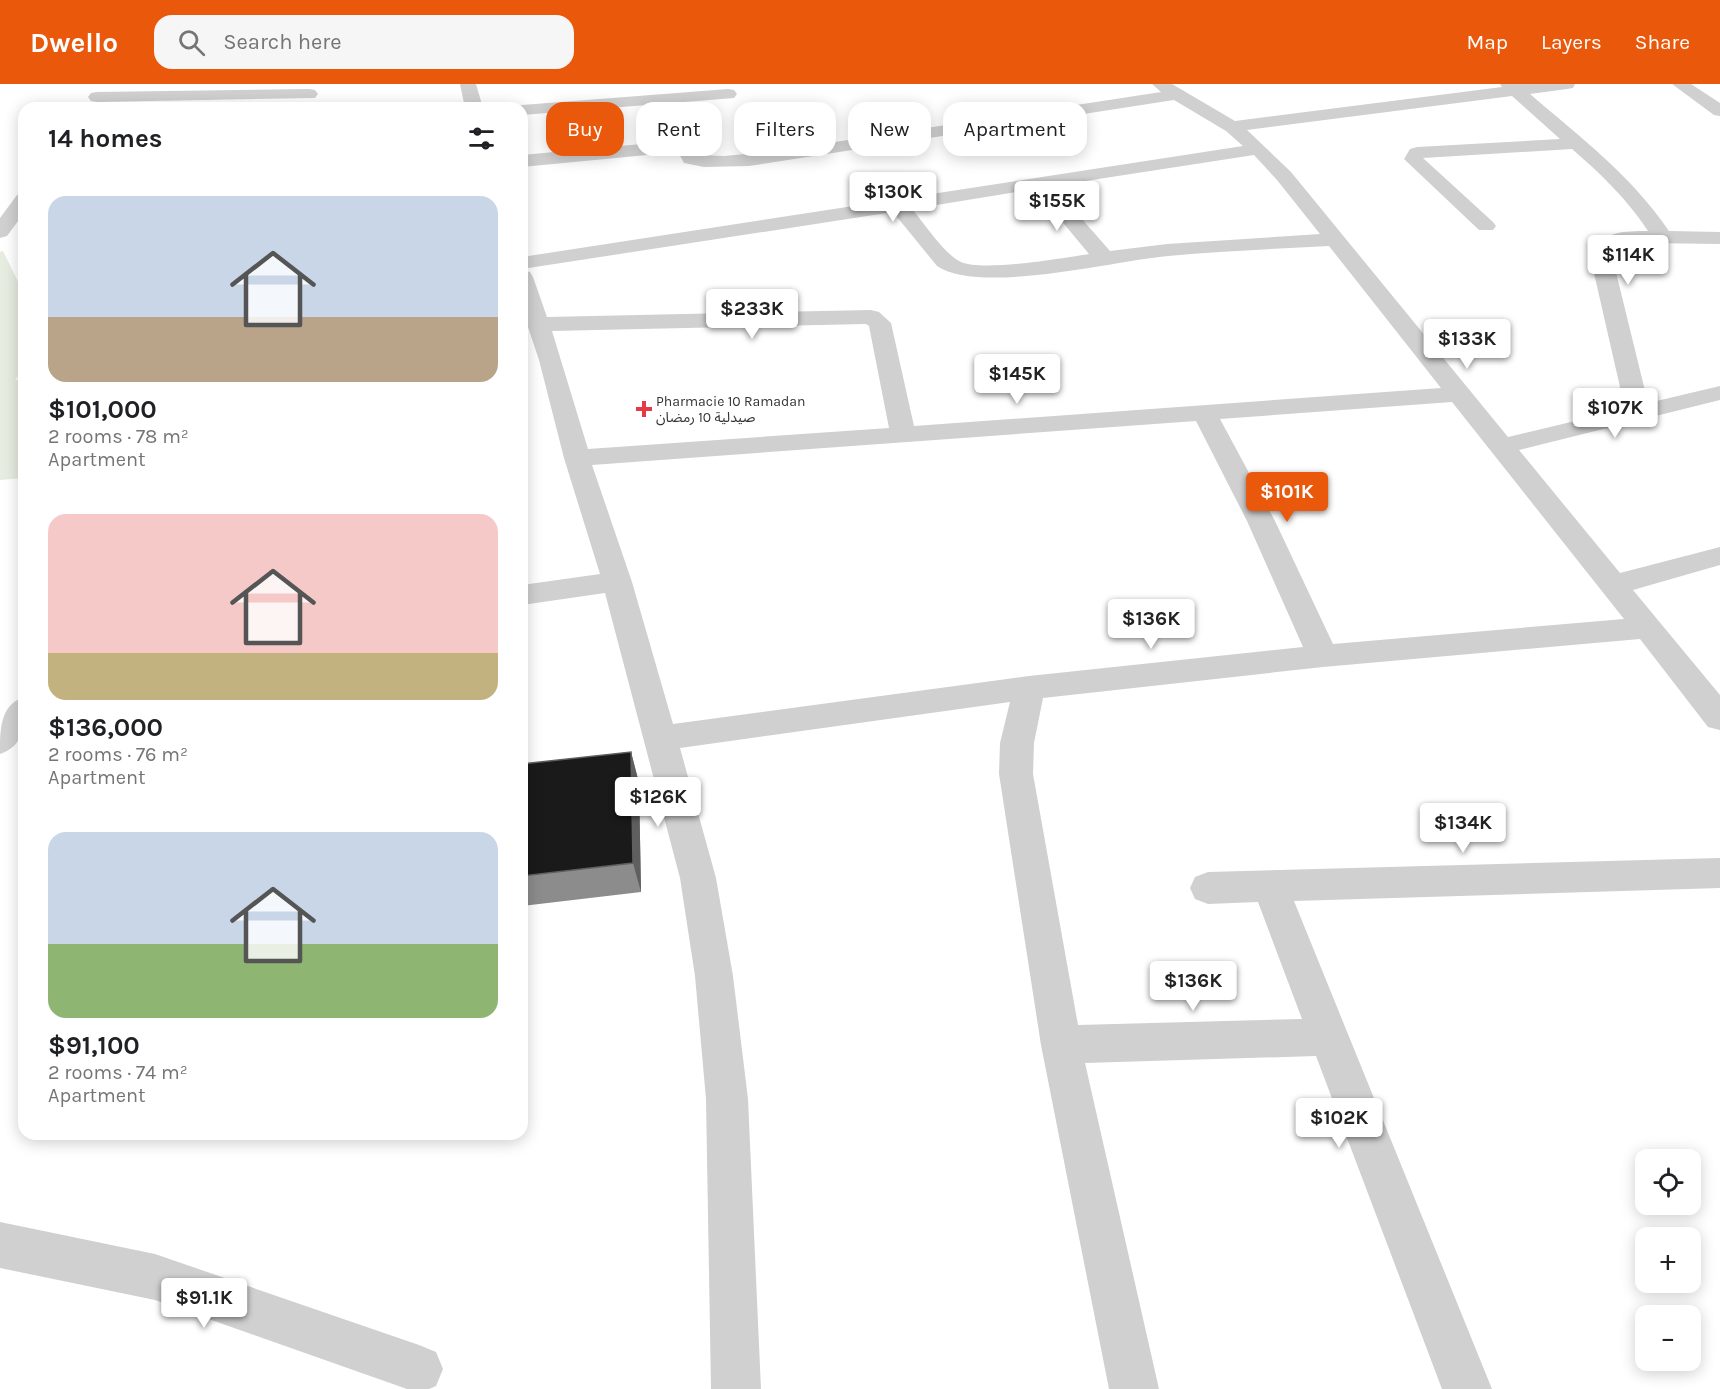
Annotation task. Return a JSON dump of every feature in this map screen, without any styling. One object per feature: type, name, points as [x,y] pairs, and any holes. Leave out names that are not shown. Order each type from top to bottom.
[{"type":"street","points":[[468,84],[472,102]]},
{"type":"street","points":[[1232,127],[1512,87],[1567,84]]},
{"type":"street","points":[[1680,84],[1720,111]]},
{"type":"street","points":[[1512,87],[1622,184],[1642,206],[1663,237]]},
{"type":"street","points":[[688,156],[700,162],[791,155],[1169,89],[1232,127],[1258,149],[1335,239],[1720,718]]},
{"type":"street","points":[[528,110],[728,94]]},
{"type":"street","points":[[97,96],[308,95]]},
{"type":"street","points":[[1486,226],[1413,159],[1418,153],[1577,143]]},
{"type":"street","points":[[528,261],[1258,149]]},
{"type":"street","points":[[528,160],[636,150]]},
{"type":"street","points":[[1039,182],[1104,258]]},
{"type":"street","points":[[897,204],[937,252],[954,267],[984,272],[1167,250],[1335,239]]},
{"type":"street","points":[[5,238],[18,211]]},
{"type":"street","points":[[1638,411],[1602,260],[1604,250],[1608,243],[1619,240],[1663,237],[1717,240]]},
{"type":"street","points":[[735,1389],[727,1099],[714,976],[698,878],[617,582],[577,458],[541,362],[528,301],[871,317],[880,323],[903,435]]},
{"type":"street","points":[[1502,446],[1638,411],[1720,393]]},
{"type":"street","points":[[577,458],[1460,394]]},
{"type":"street","points":[[1205,414],[1261,521],[1323,656]]},
{"type":"street","points":[[1614,585],[1720,556]]},
{"type":"street","points":[[528,594],[617,582]]},
{"type":"street","points":[[660,738],[1029,688],[1323,656],[1649,628]]},
{"type":"street","points":[[1029,688],[1017,742],[1016,774],[1061,1045],[1134,1389]]},
{"type":"street","points":[[0,741],[18,717]]},
{"type":"street","points":[[1208,888],[1720,873]]},
{"type":"street","points":[[1270,886],[1327,1037],[1467,1389]]},
{"type":"street","points":[[1061,1045],[1327,1037]]},
{"type":"street","points":[[0,1245],[155,1277],[419,1369]]},
{"type":"shaded area","points":[[3,251],[18,282],[18,376],[15,380],[18,380],[18,478],[0,480],[0,252]]},
{"type":"building","points":[[631,752],[633,863],[528,875],[528,763]]},
{"type":"place","name":"Pharmacie 10 Ramadan صيدلية 10 رمضان","points":[[644,409]]}]
